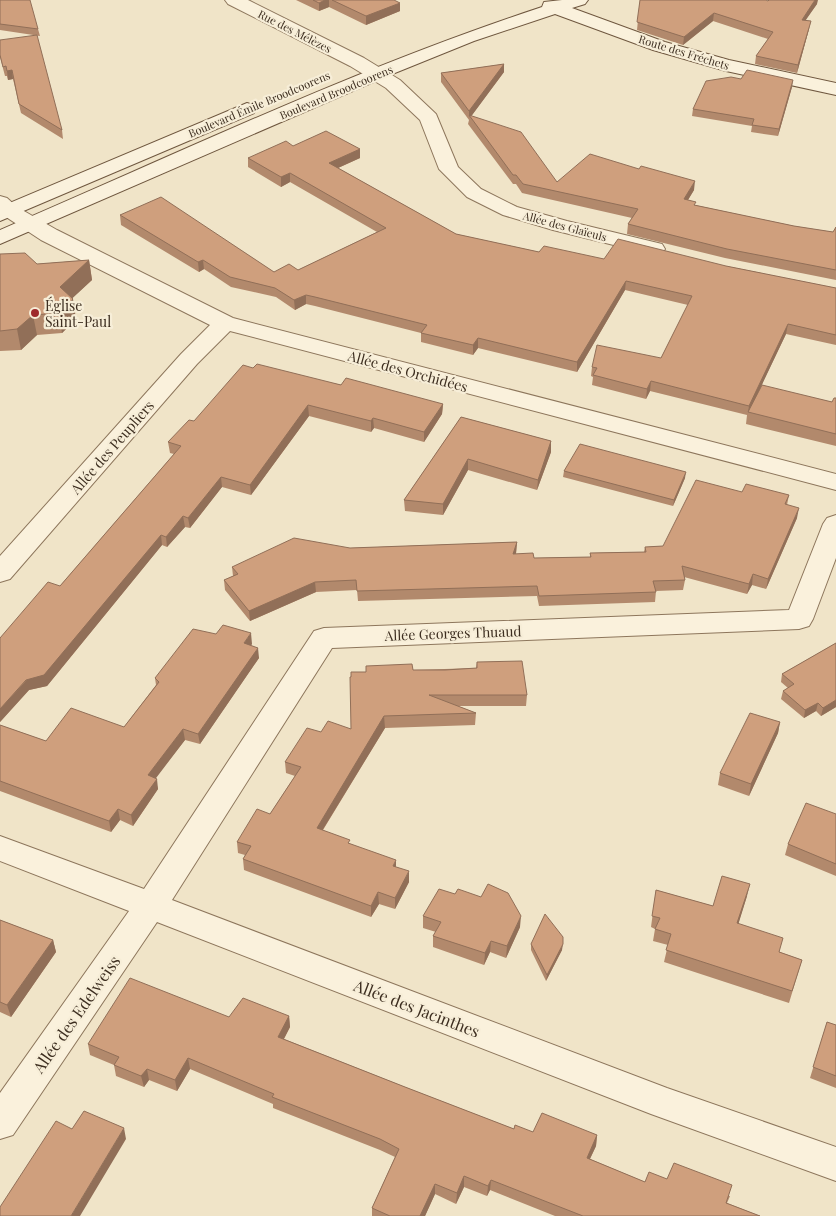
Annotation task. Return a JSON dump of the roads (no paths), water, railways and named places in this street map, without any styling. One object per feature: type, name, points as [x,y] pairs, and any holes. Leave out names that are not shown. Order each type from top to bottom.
[{"type":"street","name":"Rue des Mélèzes","points":[[234,0],[370,63]]},
{"type":"street","name":"Route des Fréchets","points":[[536,0],[659,46],[726,66],[836,89]]},
{"type":"street","name":"Boulevard Broodcoorens","points":[[31,224],[98,195],[370,63],[468,37],[579,0]]},
{"type":"street","points":[[421,38],[476,16]]},
{"type":"street","name":"Boulevard Émile Broodcoorens","points":[[312,82],[370,63]]},
{"type":"street","name":"Allée des Glaïeuls","points":[[370,63],[429,118],[449,169],[474,193],[510,211],[560,226],[670,253]]},
{"type":"street","name":"Boulevard Émile Broodcoorens","points":[[3,208],[260,104]]},
{"type":"street","name":"Allée des Orchidées","points":[[3,208],[49,235],[225,323],[836,482]]},
{"type":"street","points":[[0,238],[31,224]]},
{"type":"street","name":"Allée des Peupliers","points":[[0,573],[194,354],[225,323]]},
{"type":"street","name":"Allée Georges Thuaud","points":[[151,905],[324,638],[799,619],[836,524]]},
{"type":"street","name":"Allée des Jacinthes","points":[[0,848],[654,1100],[836,1164]]},
{"type":"street","name":"Allée des Edelweiss","points":[[0,1122],[151,905]]},
{"type":"place","name":"Église Saint-Paul","points":[[35,313]]}]
